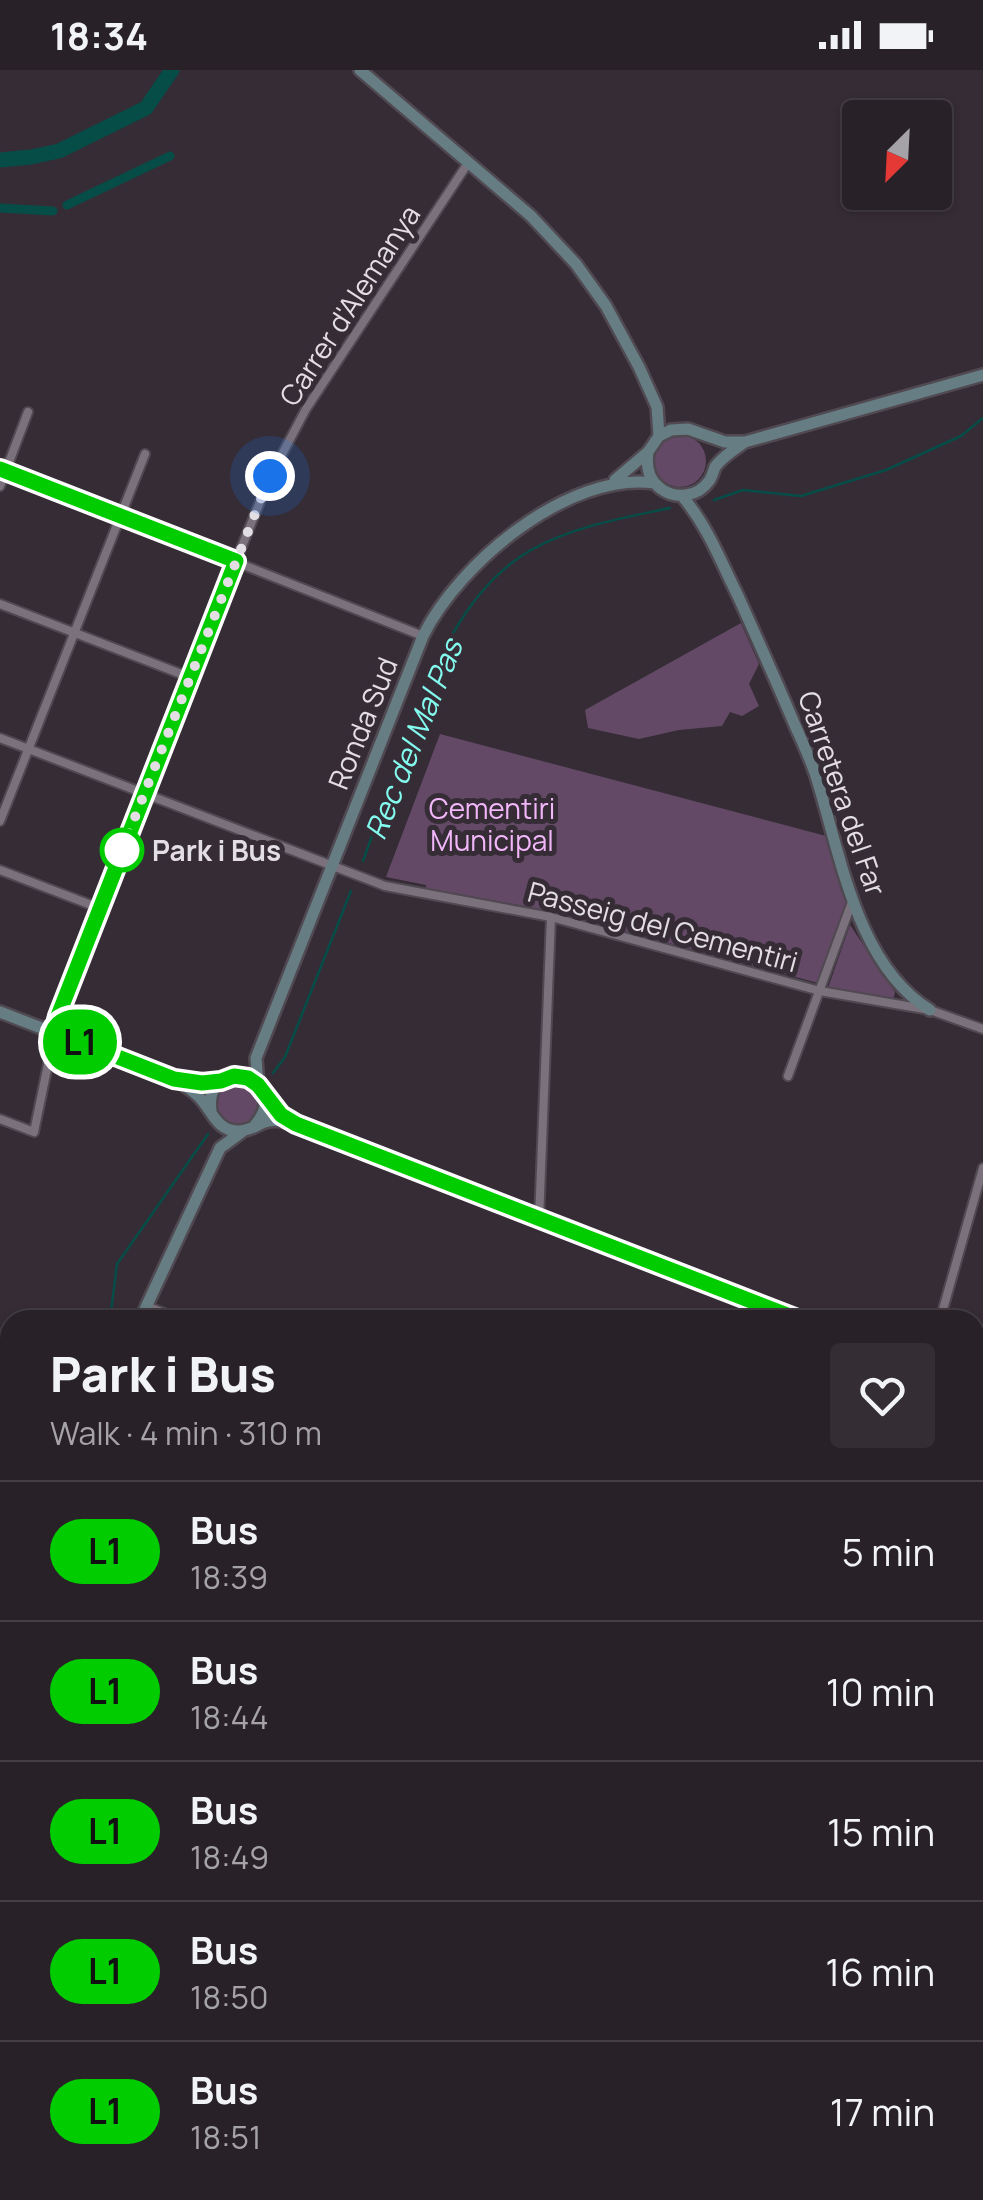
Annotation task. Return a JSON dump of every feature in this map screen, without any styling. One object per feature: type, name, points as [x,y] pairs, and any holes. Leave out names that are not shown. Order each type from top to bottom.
[{"type":"main road","points":[[360,70],[531,216],[585,275],[616,325],[657,407],[659,436],[685,428]]},
{"type":"main road","points":[[657,407],[702,436],[745,442],[983,375]]},
{"type":"main road","name":"Ronda Sud","points":[[234,1076],[256,1058],[423,636],[454,588],[510,535],[548,510],[610,484],[630,470],[659,436]]},
{"type":"main road","points":[[702,436],[712,448],[714,468]]},
{"type":"main road","points":[[682,496],[704,487],[724,457],[745,442]]},
{"type":"main road","points":[[648,452],[648,468],[655,483]]},
{"type":"main road","name":"Ronda Sud","points":[[610,484],[635,480],[655,483],[667,493],[682,496]]},
{"type":"main road","name":"Carretera del Far","points":[[704,487],[704,525]]},
{"type":"main road","name":"Carretera del Far","points":[[682,496],[704,525],[813,768],[869,940],[903,988],[930,1010]]},
{"type":"main road","points":[[0,1012],[174,1079],[202,1083],[234,1076],[248,1078],[281,1115],[296,1124],[774,1310]]},
{"type":"main road","name":"Ronda Sud","points":[[256,1058],[261,1090]]},
{"type":"main road","points":[[174,1079],[199,1097],[228,1130],[249,1128],[264,1113],[261,1090]]},
{"type":"main road","points":[[144,1310],[220,1148],[220,1132],[210,1099],[221,1081]]},
{"type":"main road","points":[[220,1148],[269,1119],[296,1124]]},
{"type":"street","name":"Carrer d'Alemanya","points":[[0,1119],[34,1132],[58,1016],[270,476],[299,421],[468,163]]},
{"type":"street","points":[[0,486],[28,412]]},
{"type":"street","points":[[0,820],[145,454]]},
{"type":"street","points":[[3,470],[423,636]]},
{"type":"street","points":[[0,604],[189,677]]},
{"type":"street","name":"Passeig del Cementiri","points":[[0,738],[385,886],[551,916],[820,992],[930,1010],[983,1029]]},
{"type":"street","points":[[0,870],[100,908]]},
{"type":"street","points":[[788,1076],[853,898]]},
{"type":"street","points":[[538,1220],[551,916]]},
{"type":"street","points":[[890,1004],[899,1000],[903,988]]},
{"type":"street","points":[[943,1310],[983,1168]]},
{"type":"street","points":[[146,1306],[157,1310]]},
{"type":"green space","points":[[680,435],[698,443],[706,461],[698,479],[680,487],[662,479],[654,461],[662,443]]},
{"type":"green space","points":[[741,623],[759,664],[749,684],[759,706],[742,716],[730,712],[722,726],[639,739],[588,728],[585,710]]},
{"type":"green space","name":"Cementiri Municipal","points":[[440,734],[826,836],[846,902],[818,983],[546,910],[386,877]]},
{"type":"green space","points":[[850,925],[895,992],[893,1000],[828,988]]},
{"type":"green space","points":[[238,1083],[253,1089],[259,1104],[253,1119],[238,1125],[223,1119],[217,1104],[223,1089]]},
{"type":"waterway","points":[[0,160],[59,151],[146,108],[172,70]]},
{"type":"waterway","points":[[67,205],[170,156]]},
{"type":"waterway","points":[[0,208],[53,211]]},
{"type":"waterway","name":"Rec del Mal Pas","points":[[714,500],[743,490],[801,496],[886,470],[961,436],[983,418]]},
{"type":"waterway","name":"Rec del Mal Pas","points":[[363,861],[436,668],[484,589],[506,568],[547,542],[599,524],[670,508]]},
{"type":"waterway","name":"Rec del Mal Pas","points":[[273,1073],[285,1057],[351,891]]},
{"type":"waterway","name":"Rec del Mal Pas","points":[[111,1310],[117,1264],[208,1134]]},
{"type":"bus line","name":"L1","points":[[0,469],[236,561],[54,1032],[174,1079],[202,1083],[234,1076],[248,1078],[281,1115],[296,1124],[774,1310]]},
{"type":"place","name":"Park i Bus","points":[[122,850]]},
{"type":"route","points":[[122,850],[270,476]]}]
